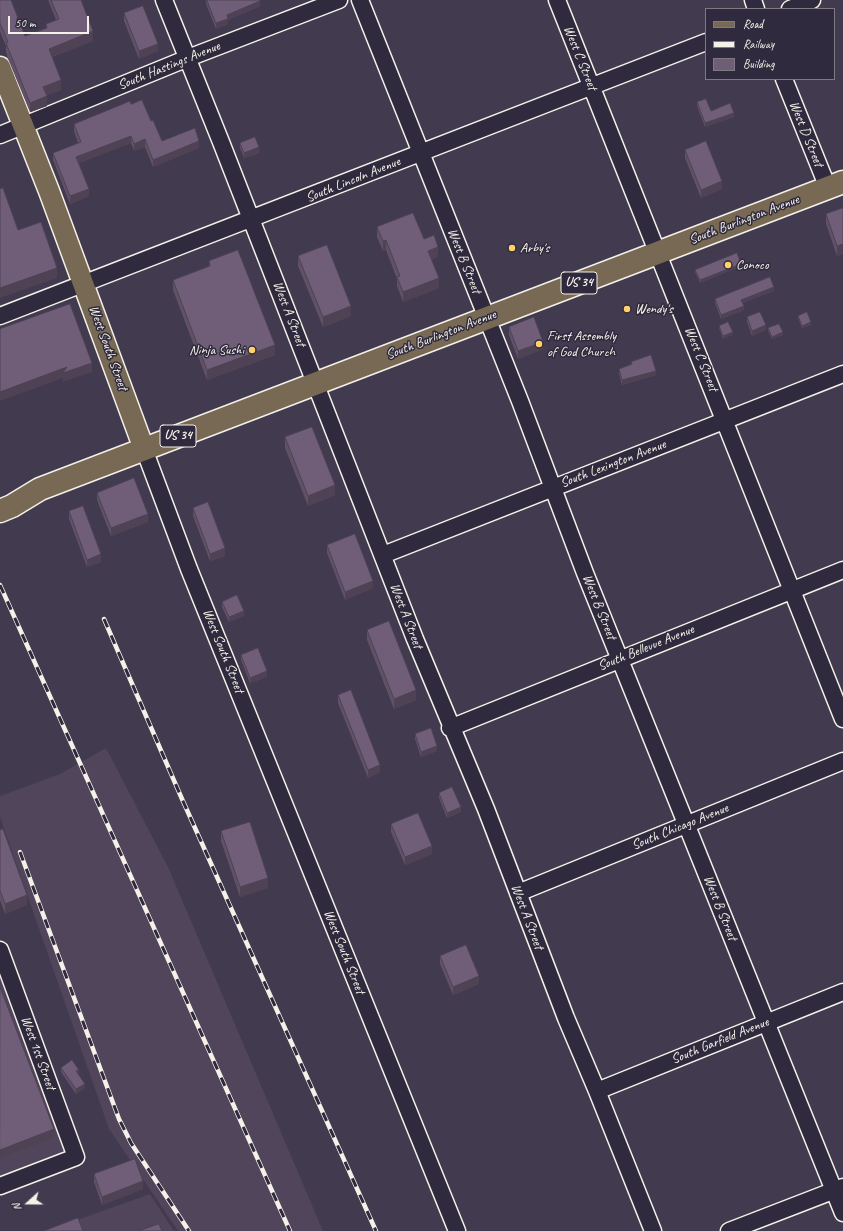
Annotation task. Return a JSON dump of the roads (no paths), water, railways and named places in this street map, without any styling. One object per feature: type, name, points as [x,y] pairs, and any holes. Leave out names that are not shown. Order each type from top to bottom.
[{"type":"highway","name":"South Burlington Avenue","points":[[40,489],[835,185]]},
{"type":"highway","name":"US 34","points":[[0,495],[7,492],[40,489]]},
{"type":"highway","name":"US 34","points":[[0,511],[12,506],[40,489]]},
{"type":"main road","name":"West South Street","points":[[0,67],[84,284],[144,449]]},
{"type":"street","name":"West A Street","points":[[164,0],[252,220],[450,728],[486,810],[566,1018],[653,1231]]},
{"type":"street","name":"South Hastings Avenue","points":[[0,135],[188,58],[338,0]]},
{"type":"street","name":"West B Street","points":[[360,0],[422,152],[686,825],[767,1022],[839,1189],[843,1213]]},
{"type":"street","name":"West C Street","points":[[557,0],[843,719]]},
{"type":"street","points":[[792,8],[812,0]]},
{"type":"street","name":"South Lincoln Avenue","points":[[0,316],[252,220],[422,152],[705,42]]},
{"type":"street","name":"West D Street","points":[[784,80],[835,185]]},
{"type":"street","name":"South Lexington Avenue","points":[[383,555],[843,374]]},
{"type":"street","name":"West South Street","points":[[144,449],[189,569],[457,1231]]},
{"type":"street","name":"South Bellevue Avenue","points":[[450,728],[843,570]]},
{"type":"street","name":"South Chicago Avenue","points":[[518,893],[843,761]]},
{"type":"street","name":"West 1st Street","points":[[0,950],[76,1157],[0,1186]]},
{"type":"street","name":"South Garfield Avenue","points":[[597,1091],[843,992]]},
{"type":"street","points":[[729,1231],[839,1189]]},
{"type":"railway","points":[[0,585],[290,1231]]},
{"type":"railway","points":[[104,619],[182,799],[376,1231]]},
{"type":"railway","points":[[20,852],[119,1119],[131,1143],[189,1231]]},
{"type":"place","name":"Arby's","points":[[512,248]]},
{"type":"place","name":"Conoco","points":[[728,265]]},
{"type":"place","name":"Wendy's","points":[[627,309]]},
{"type":"place","name":"First Assembly of God Church","points":[[539,344]]},
{"type":"place","name":"Ninja Sushi","points":[[252,350]]}]
